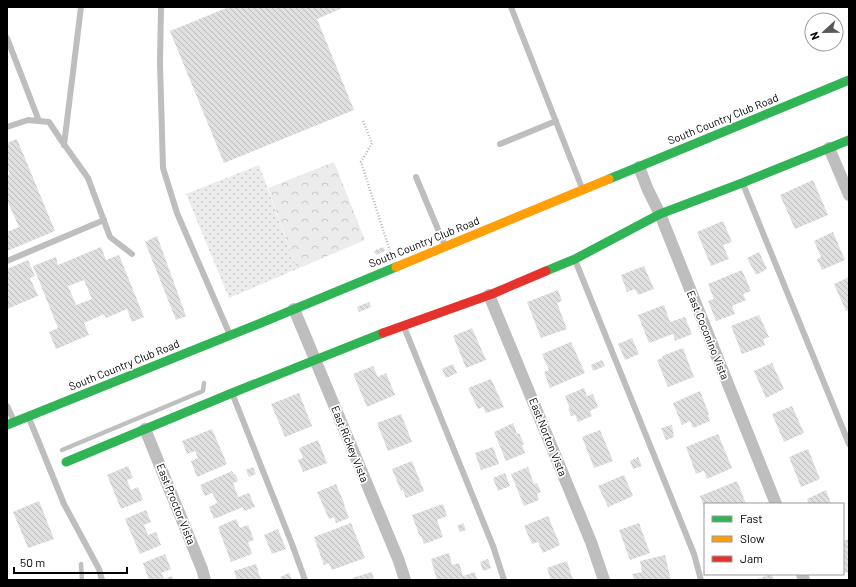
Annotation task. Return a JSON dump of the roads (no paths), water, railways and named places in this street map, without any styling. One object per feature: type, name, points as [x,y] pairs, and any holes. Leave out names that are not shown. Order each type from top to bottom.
[{"type":"street","name":"South Country Club Road","points":[[11,424],[849,80]]},
{"type":"street","points":[[66,462],[232,393],[404,325],[489,295],[575,259],[660,214],[849,140]]},
{"type":"street","points":[[829,148],[849,195]]},
{"type":"street","name":"East Coconino Vista","points":[[639,167],[660,214],[776,503]]},
{"type":"street","name":"East Norton Vista","points":[[489,295],[591,542],[604,580]]},
{"type":"street","name":"East Rickey Vista","points":[[294,309],[399,561],[405,580]]},
{"type":"street","name":"East Proctor Vista","points":[[145,429],[202,569],[205,580]]},
{"type":"lane","points":[[64,145],[81,7]]},
{"type":"lane","points":[[161,7],[160,63],[163,168],[178,213],[230,335]]},
{"type":"lane","points":[[511,7],[582,190]]},
{"type":"lane","points":[[7,38],[39,121]]},
{"type":"lane","points":[[7,127],[28,120],[49,122],[88,178],[110,236],[132,254]]},
{"type":"lane","points":[[500,144],[556,121]]},
{"type":"lane","points":[[416,177],[446,246]]},
{"type":"lane","points":[[742,183],[849,444]]},
{"type":"lane","points":[[7,261],[104,220]]},
{"type":"lane","points":[[575,259],[694,554],[701,580]]},
{"type":"lane","points":[[404,325],[490,538],[504,580]]},
{"type":"lane","points":[[232,393],[305,580]]},
{"type":"lane","points":[[7,406],[11,424]]},
{"type":"lane","points":[[28,417],[64,504],[99,569],[102,580]]},
{"type":"waterway","points":[[62,450],[203,391],[204,383]]},
{"type":"waterway","points":[[81,564],[82,580]]}]
